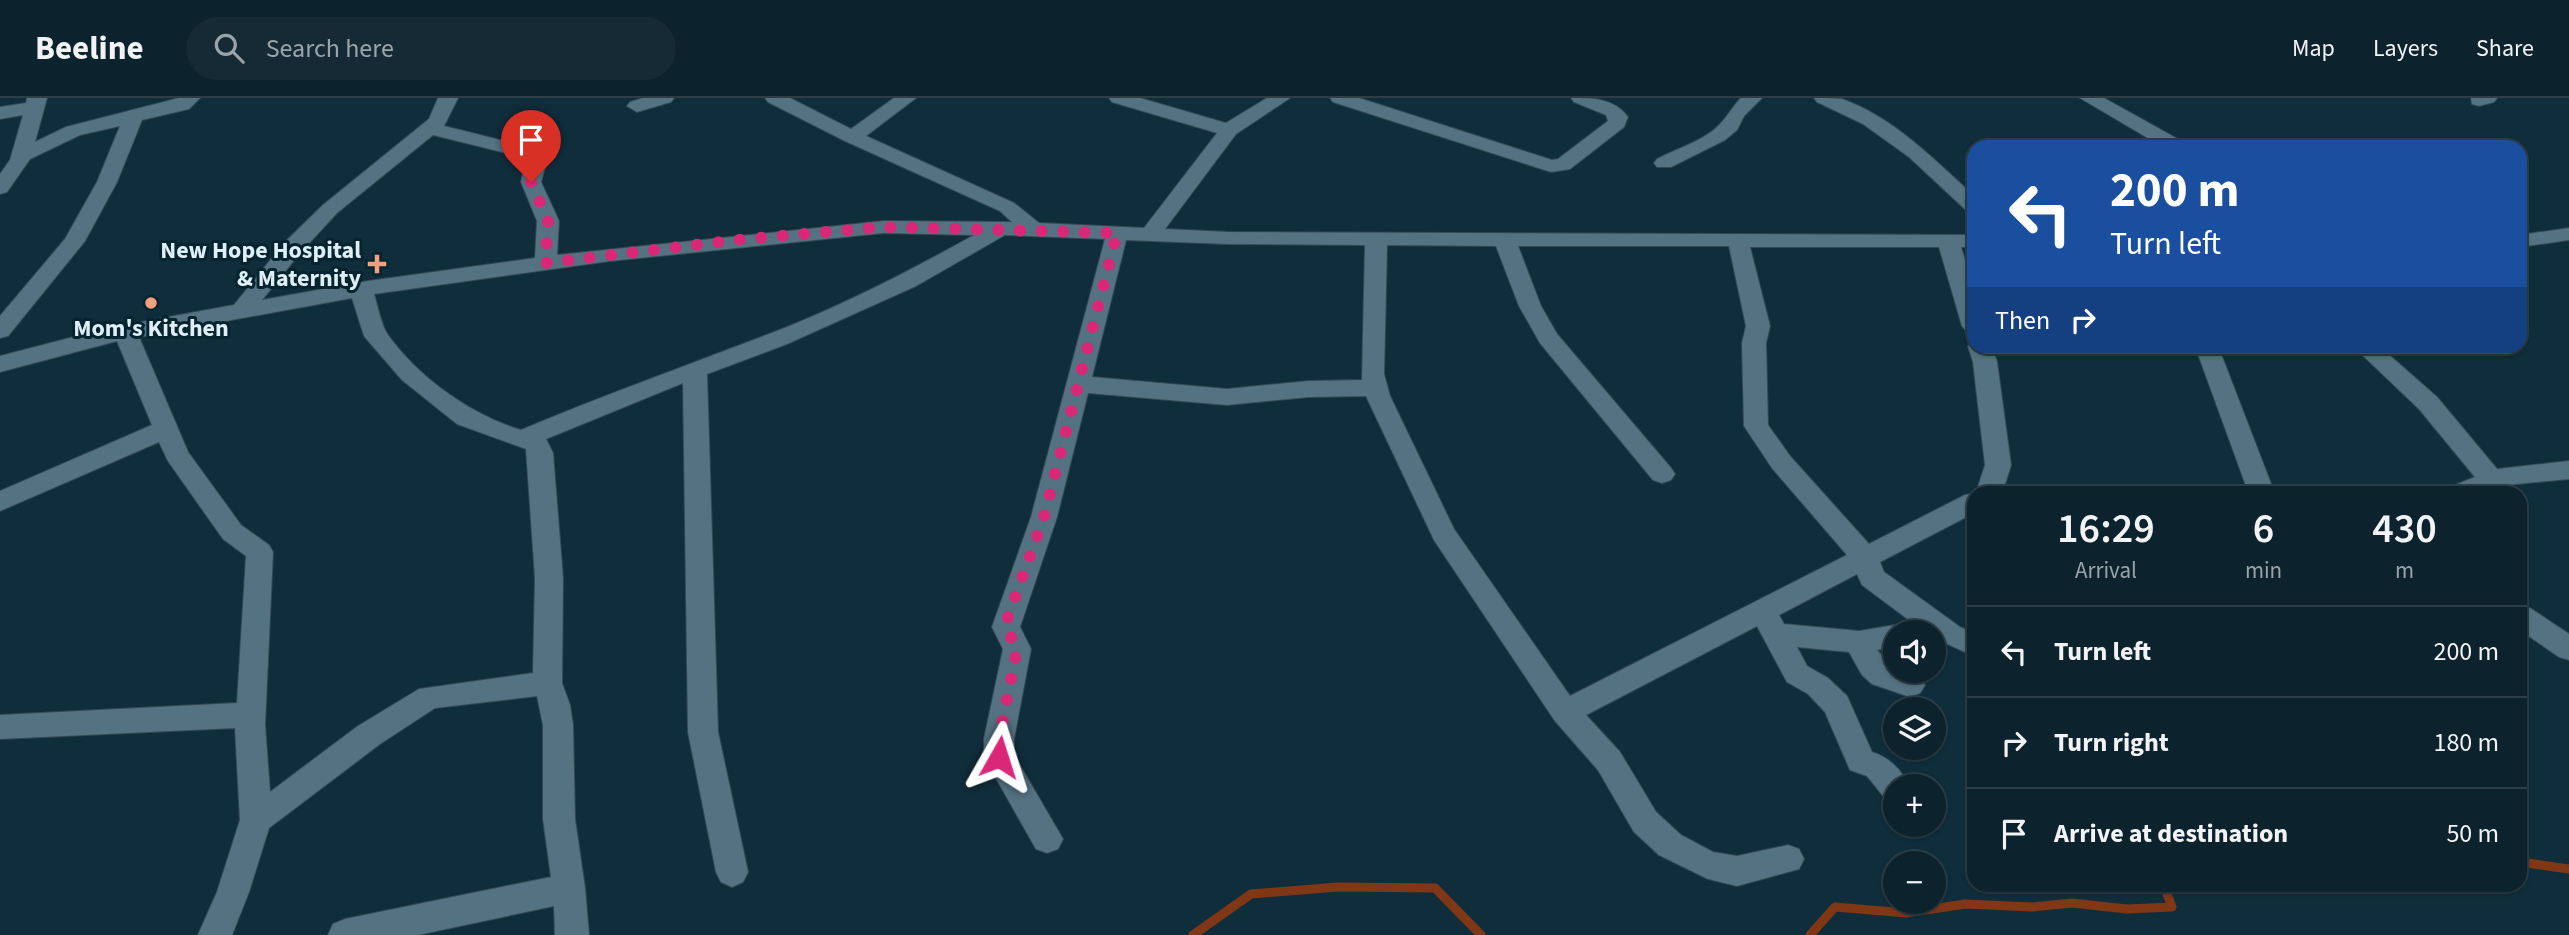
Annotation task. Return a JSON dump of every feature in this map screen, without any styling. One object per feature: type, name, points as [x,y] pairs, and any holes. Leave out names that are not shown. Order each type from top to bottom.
[{"type":"street","points":[[21,156],[66,134],[182,105],[190,98]]},
{"type":"street","points":[[242,311],[292,248],[330,209],[442,116],[448,98]]},
{"type":"street","points":[[637,106],[664,98]]},
{"type":"street","points":[[775,98],[852,137],[1007,207],[1033,229]]},
{"type":"street","points":[[852,137],[906,98]]},
{"type":"street","points":[[1119,98],[1229,130]]},
{"type":"street","points":[[1149,234],[1229,130],[1280,98]]},
{"type":"street","points":[[1339,98],[1551,166],[1563,164],[1617,122],[1618,117],[1612,111],[1581,98]]},
{"type":"street","points":[[1664,163],[1718,136],[1730,126],[1736,114],[1752,98]]},
{"type":"street","points":[[1824,98],[1870,120],[1916,153],[1967,200]]},
{"type":"street","points":[[2090,98],[2165,140]]},
{"type":"street","points":[[0,113],[35,103]]},
{"type":"street","points":[[0,188],[21,156],[35,103]]},
{"type":"street","points":[[0,331],[74,241],[107,181],[134,116]]},
{"type":"street","points":[[429,128],[533,154],[537,160],[531,182],[548,221],[545,263]]},
{"type":"street","points":[[26,134],[66,134]]},
{"type":"street","points":[[0,364],[125,332],[361,290],[638,251],[870,228],[1001,228],[1376,240],[1967,241]]},
{"type":"street","points":[[525,438],[620,397],[779,339],[908,281],[1001,228]]},
{"type":"street","points":[[1047,839],[999,757],[999,739],[1017,649],[1006,627],[1044,517],[1117,233]]},
{"type":"street","points":[[2527,240],[2569,233]]},
{"type":"street","points":[[1376,240],[1372,374],[1443,533],[1565,712],[1609,761],[1645,822],[1670,845],[1708,865],[1737,871],[1788,859]]},
{"type":"street","points":[[1738,240],[1758,326],[1754,343],[1756,426],[1781,461],[1865,557],[1872,578],[1952,638]]},
{"type":"street","points":[[1505,241],[1530,306],[1548,338],[1661,474]]},
{"type":"street","points":[[1948,241],[1967,303]]},
{"type":"street","points":[[361,290],[376,336],[410,374],[466,418],[536,443],[540,453],[549,578],[547,683],[558,724],[559,820],[569,888],[572,935]]},
{"type":"street","points":[[125,332],[177,455],[232,533],[260,552],[251,715],[256,820],[233,892],[215,935]]},
{"type":"street","points":[[1982,354],[1998,465],[1991,486]]},
{"type":"street","points":[[2209,354],[2259,486]]},
{"type":"street","points":[[2373,354],[2428,403],[2492,480]]},
{"type":"street","points":[[695,370],[703,732],[732,872]]},
{"type":"street","points":[[1077,384],[1227,397],[1309,389],[1376,388]]},
{"type":"street","points":[[0,502],[166,429]]},
{"type":"street","points":[[2478,486],[2504,476],[2569,470]]},
{"type":"street","points":[[1565,712],[1769,622],[1865,557],[1967,506]]},
{"type":"street","points":[[2527,621],[2569,649]]},
{"type":"street","points":[[1769,622],[1859,642],[1883,638]]},
{"type":"street","points":[[1769,622],[1797,674],[1818,686],[1837,705],[1861,761],[1878,767],[1884,774]]},
{"type":"street","points":[[1859,642],[1868,666],[1880,676],[1910,685]]},
{"type":"street","points":[[256,820],[369,734],[429,697],[547,683]]},
{"type":"street","points":[[0,727],[251,715]]},
{"type":"street","points":[[345,935],[569,888]]},
{"type":"waterway","points":[[2527,863],[2569,869]]},
{"type":"waterway","points":[[1193,935],[1251,894],[1338,887],[1435,888],[1481,935]]},
{"type":"waterway","points":[[1810,935],[1835,907],[1906,913],[1965,904],[2032,907],[2072,903],[2127,909],[2172,907],[2166,892]]},
{"type":"place","name":"New Hope Hospital & Maternity","points":[[377,264]]},
{"type":"place","name":"Mom's Kitchen","points":[[151,303]]},
{"type":"route","points":[[531,182],[548,221],[545,263],[746,239],[884,227],[1117,233],[1044,517],[1008,617],[1006,627],[1017,649],[999,739],[999,757]]}]
